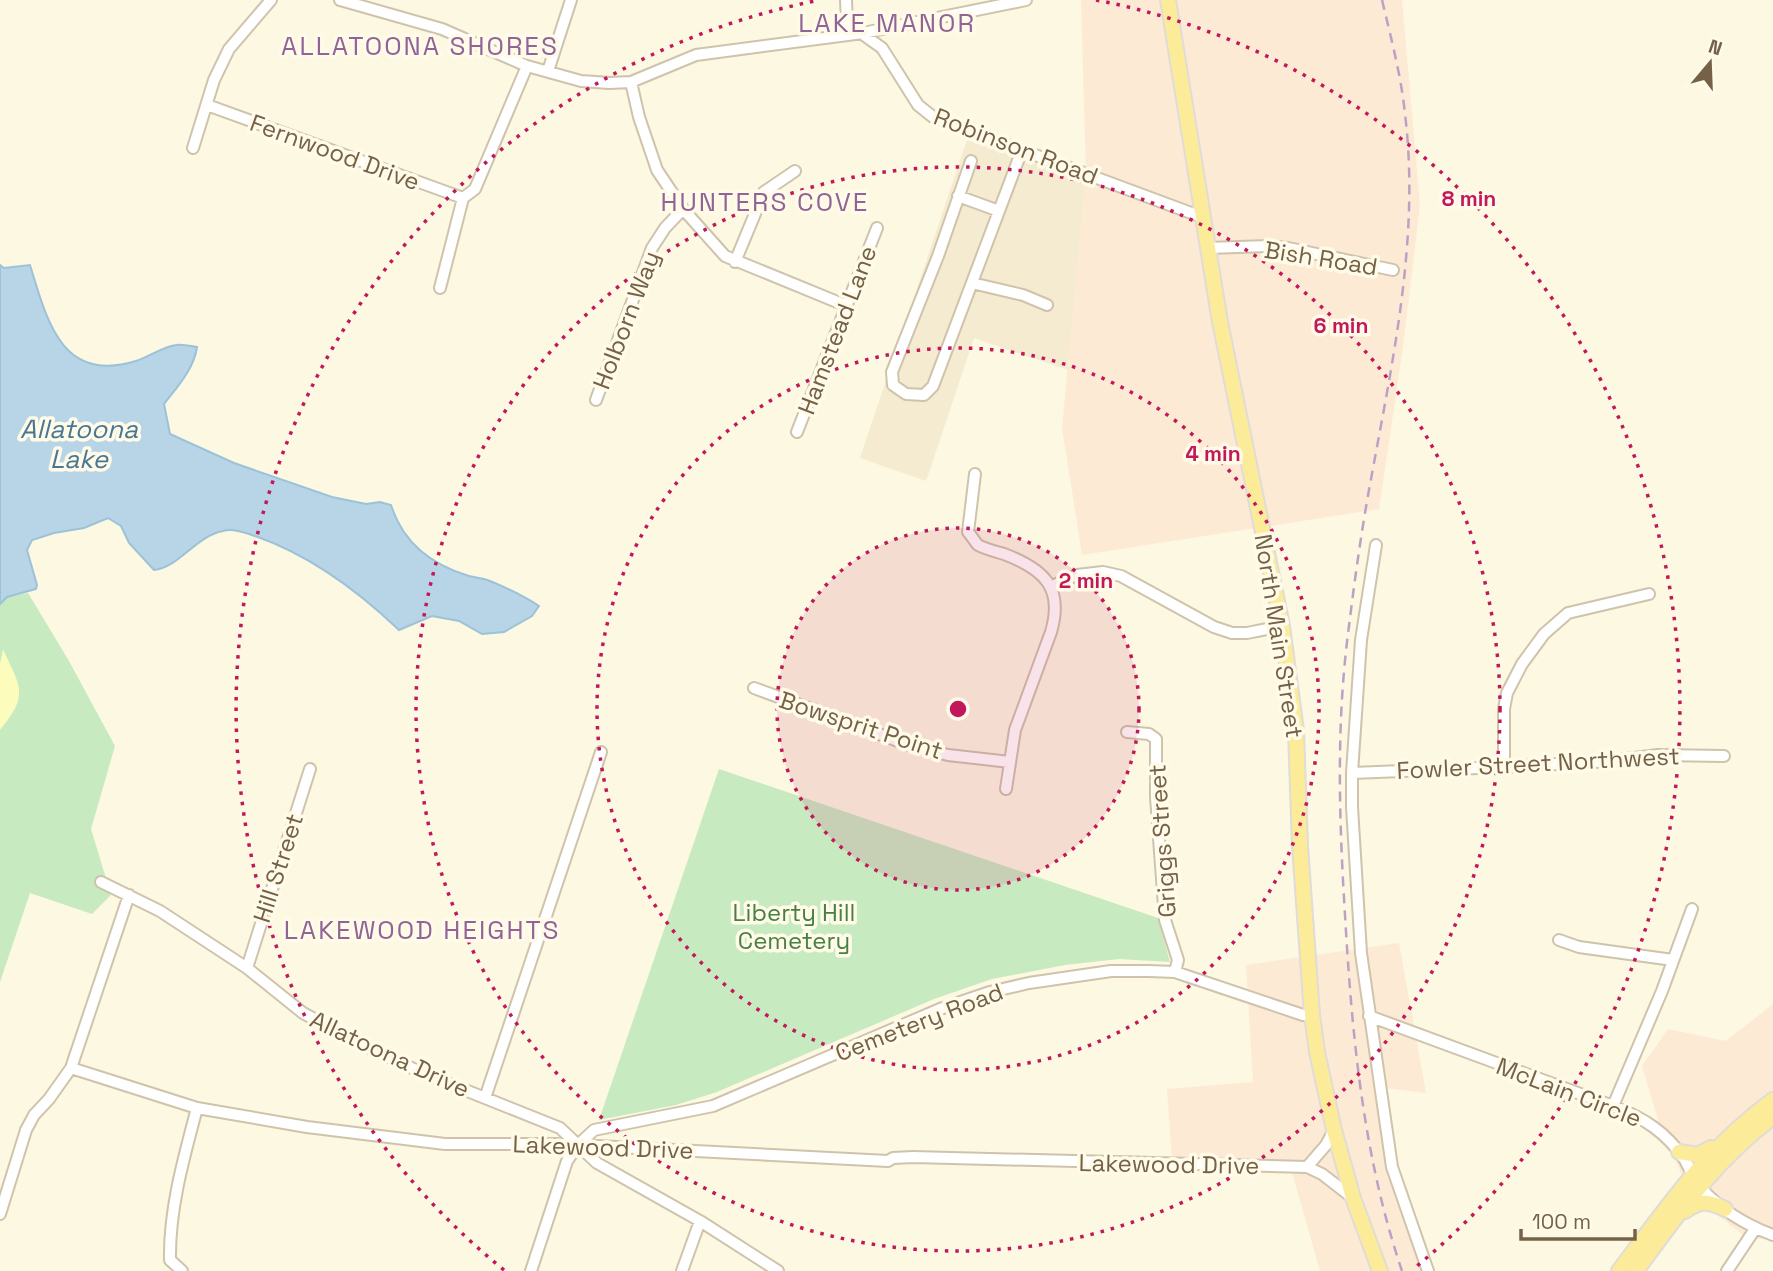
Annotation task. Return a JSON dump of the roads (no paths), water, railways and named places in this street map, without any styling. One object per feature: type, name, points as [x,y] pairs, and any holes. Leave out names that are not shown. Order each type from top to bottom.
[{"type":"main road","name":"North Main Street","points":[[1168,0],[1220,321],[1282,626],[1296,731],[1300,846],[1312,1015],[1324,1089],[1353,1199],[1380,1271]]},
{"type":"main road","points":[[1619,1271],[1692,1173],[1727,1138],[1773,1100]]},
{"type":"main road","points":[[1636,1271],[1700,1186],[1730,1154],[1773,1117]]},
{"type":"main road","points":[[1679,1152],[1698,1155],[1727,1138]]},
{"type":"main road","points":[[1673,1221],[1701,1202],[1712,1203],[1725,1209]]},
{"type":"street","points":[[193,148],[215,80],[229,49],[271,0]]},
{"type":"street","points":[[340,0],[442,29],[527,66],[581,82],[631,82],[696,55],[863,33],[1026,0]]},
{"type":"street","points":[[548,71],[571,0]]},
{"type":"street","name":"Robinson Road","points":[[846,0],[847,23],[882,48],[918,104],[933,117],[1202,217]]},
{"type":"street","points":[[440,288],[463,198],[475,189],[527,66]]},
{"type":"street","points":[[631,82],[639,117],[657,170],[683,209],[724,256],[847,306]]},
{"type":"street","name":"Fernwood Drive","points":[[207,105],[463,198]]},
{"type":"street","points":[[971,162],[892,372],[893,384],[906,394],[924,396],[933,386],[1022,150]]},
{"type":"street","points":[[735,262],[764,192],[795,171]]},
{"type":"street","points":[[958,196],[999,211]]},
{"type":"street","name":"Holborn Way","points":[[596,400],[652,248],[665,228],[683,209]]},
{"type":"street","name":"Hamstead Lane","points":[[797,432],[877,228]]},
{"type":"street","name":"Bish Road","points":[[1207,248],[1288,248],[1393,270]]},
{"type":"street","points":[[972,283],[1023,295],[1047,305]]},
{"type":"street","points":[[975,474],[968,532],[978,545],[1026,562],[1052,586],[1055,620],[1015,730],[1006,789]]},
{"type":"street","points":[[1376,545],[1361,640],[1352,772],[1355,871],[1368,1016],[1392,1167],[1428,1271]]},
{"type":"street","points":[[1052,586],[1077,575],[1103,572],[1121,576],[1214,627],[1232,633],[1282,626]]},
{"type":"street","points":[[1504,767],[1504,709],[1507,693],[1517,672],[1544,634],[1568,613],[1649,594]]},
{"type":"street","name":"Bowsprit Point","points":[[754,688],[906,744],[948,755],[1010,762]]},
{"type":"street","name":"Griggs Street","points":[[1127,732],[1149,734],[1156,739],[1156,797],[1165,920],[1178,960],[1175,972]]},
{"type":"street","points":[[485,1098],[601,752]]},
{"type":"street","name":"Fowler Street Northwest","points":[[1352,772],[1504,767],[1611,761],[1658,755],[1724,756]]},
{"type":"street","name":"Hill Street","points":[[247,968],[310,769]]},
{"type":"street","name":"Allatoona Drive","points":[[101,882],[160,911],[247,968],[303,1013],[420,1072],[560,1128],[597,1163],[699,1221],[779,1271]]},
{"type":"street","points":[[0,1214],[26,1130],[34,1115],[71,1068],[129,895]]},
{"type":"street","points":[[1613,1106],[1692,909]]},
{"type":"street","points":[[1559,940],[1579,947],[1673,960]]},
{"type":"street","name":"Cemetery Road","points":[[578,1145],[594,1130],[713,1106],[940,1009],[990,992],[1030,983],[1111,971],[1175,972],[1303,1015],[1312,1015]]},
{"type":"street","name":"McLain Circle","points":[[1368,1016],[1613,1106],[1649,1122],[1661,1131],[1679,1152],[1700,1186],[1725,1209],[1755,1229],[1773,1235]]},
{"type":"street","name":"Lakewood Drive","points":[[71,1068],[197,1108],[318,1128],[445,1144],[578,1145],[888,1161],[893,1158],[913,1157],[1307,1167]]},
{"type":"street","points":[[182,1271],[170,1260],[170,1239],[184,1159],[197,1108]]},
{"type":"street","points":[[1334,1130],[1326,1145],[1307,1167],[1322,1174],[1353,1199]]},
{"type":"street","points":[[531,1271],[567,1161],[578,1145]]},
{"type":"street","points":[[682,1271],[699,1221]]},
{"type":"street","points":[[1727,1271],[1755,1229]]},
{"type":"water","name":"Allatoona Lake","points":[[0,265],[4,268],[30,265],[51,326],[61,342],[74,355],[90,363],[111,366],[136,361],[171,346],[197,347],[189,370],[164,404],[170,434],[234,463],[332,497],[366,504],[380,502],[391,505],[403,531],[431,559],[469,576],[503,586],[539,606],[532,616],[504,632],[482,634],[459,621],[432,616],[399,630],[367,601],[332,575],[295,553],[255,536],[231,530],[213,534],[171,564],[154,570],[129,543],[121,526],[108,518],[84,528],[32,540],[27,550],[36,589],[7,597],[0,604]]},
{"type":"railway","points":[[1382,0],[1403,99],[1409,160],[1407,251],[1388,388],[1362,534],[1345,662],[1340,734],[1340,806],[1356,1050],[1378,1184],[1402,1271]]},
{"type":"district","name":"LAKE MANOR","points":[[887,23]]},
{"type":"district","name":"ALLATOONA SHORES","points":[[420,46]]},
{"type":"district","name":"HUNTERS COVE","points":[[765,202]]},
{"type":"district","name":"LAKEWOOD HEIGHTS","points":[[422,930]]},
{"type":"park label","name":"Liberty Hill Cemetery","points":[[794,926]]}]
